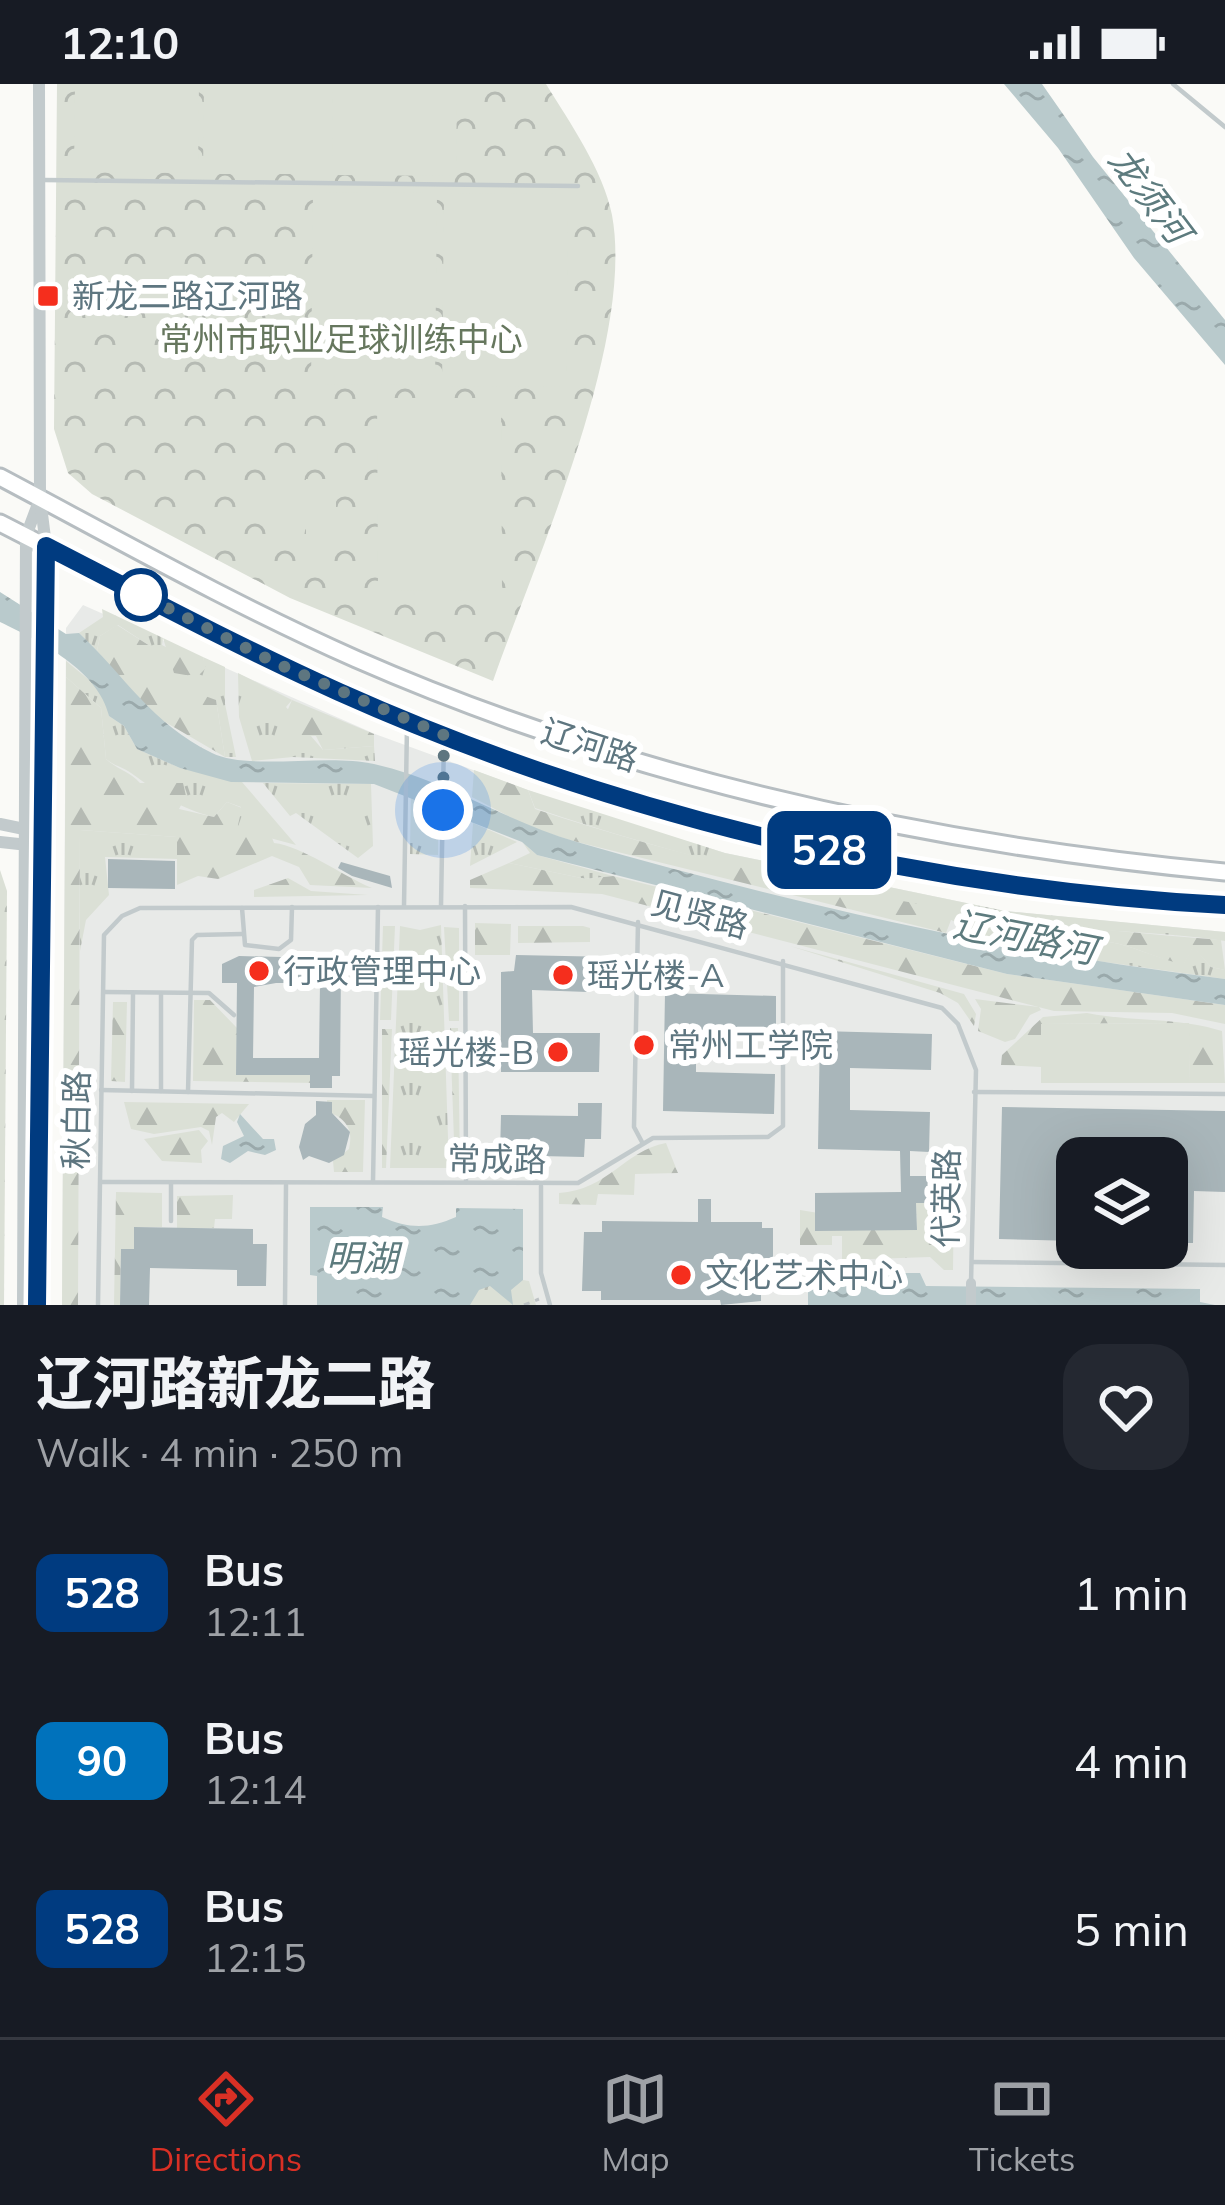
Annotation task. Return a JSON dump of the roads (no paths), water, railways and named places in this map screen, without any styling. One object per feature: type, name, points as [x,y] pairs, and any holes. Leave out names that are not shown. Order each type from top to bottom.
[{"type":"main road","name":"辽河路","points":[[0,477],[355,658],[582,745],[729,788],[883,823],[1225,872]]},
{"type":"main road","name":"辽河路","points":[[0,523],[246,649],[407,721],[724,827],[858,856],[1107,898],[1225,904]]},
{"type":"street","points":[[37,1305],[46,546],[40,498],[39,84]]},
{"type":"street","points":[[22,1305],[26,536],[40,498]]},
{"type":"street","points":[[0,824],[25,827],[40,838]]},
{"type":"street","points":[[0,842],[26,847],[40,838]]},
{"type":"street","name":"代英路","points":[[971,1283],[971,1305]]},
{"type":"lane","points":[[1172,84],[1225,127]]},
{"type":"lane","points":[[38,180],[578,186]]},
{"type":"lane","points":[[404,906],[407,721]]},
{"type":"lane","points":[[441,906],[444,735]]},
{"type":"lane","points":[[465,906],[466,1182]]},
{"type":"lane","points":[[242,907],[242,934],[253,949],[287,945],[292,907]]},
{"type":"lane","points":[[373,1182],[378,907]]},
{"type":"lane","name":"见贤路","points":[[104,935],[122,916],[140,908],[571,907],[942,1008],[958,1024],[970,1047],[974,1092]]},
{"type":"lane","points":[[638,922],[634,1126],[642,1142],[768,1137],[783,1126],[783,961]]},
{"type":"lane","points":[[188,1092],[192,940],[197,935],[242,934]]},
{"type":"lane","name":"秋白路","points":[[98,1305],[104,935]]},
{"type":"lane","points":[[101,992],[209,993],[234,1015]]},
{"type":"lane","points":[[132,1090],[133,992]]},
{"type":"lane","points":[[160,993],[160,1091]]},
{"type":"lane","points":[[101,1090],[374,1096]]},
{"type":"lane","points":[[974,1092],[1225,1094]]},
{"type":"lane","name":"代英路","points":[[971,1283],[974,1092]]},
{"type":"lane","name":"常成路","points":[[99,1182],[578,1184],[642,1142]]},
{"type":"lane","points":[[171,1183],[171,1220]]},
{"type":"lane","points":[[541,1184],[541,1274],[550,1305]]},
{"type":"lane","points":[[285,1305],[286,1185]]},
{"type":"lane","points":[[972,1262],[1225,1265]]},
{"type":"water","points":[[1004,84],[1042,84],[1093,157],[1225,320],[1225,365],[1134,258],[1058,148]]},
{"type":"water","points":[[0,592],[66,634],[79,633],[172,728],[212,753],[246,761],[374,764],[426,780],[551,834],[737,885],[979,940],[1225,979],[1225,1005],[1007,974],[537,855],[522,842],[374,784],[231,782],[180,768],[137,749],[81,671],[0,622]]},
{"type":"water","points":[[240,1114],[263,1139],[274,1139],[276,1150],[265,1155],[248,1151],[230,1163],[221,1159],[223,1146],[244,1136],[237,1122]]},
{"type":"water","name":"明湖","points":[[310,1207],[383,1207],[382,1217],[419,1226],[456,1217],[456,1208],[523,1209],[523,1280],[511,1290],[513,1305],[490,1286],[479,1290],[470,1305],[317,1305],[317,1276],[310,1275]]},
{"type":"water","points":[[808,1273],[815,1273],[817,1281],[828,1281],[828,1273],[920,1273],[926,1286],[1200,1289],[1200,1302],[1215,1305],[808,1305]]},
{"type":"place","name":"新龙二路辽河路","points":[[48,296]]},
{"type":"place","name":"行政管理中心","points":[[259,971]]},
{"type":"place","name":"瑶光楼-A","points":[[563,975]]},
{"type":"place","name":"常州工学院","points":[[644,1045]]},
{"type":"place","name":"瑶光楼-B","points":[[558,1052]]},
{"type":"place","name":"文化艺术中心","points":[[681,1275]]},
{"type":"water label","name":"龙须河","points":[[1150,195]]},
{"type":"water label","name":"辽河路河","points":[[1025,937]]},
{"type":"park label","name":"常州市职业足球训练中心","points":[[341,339]]}]
